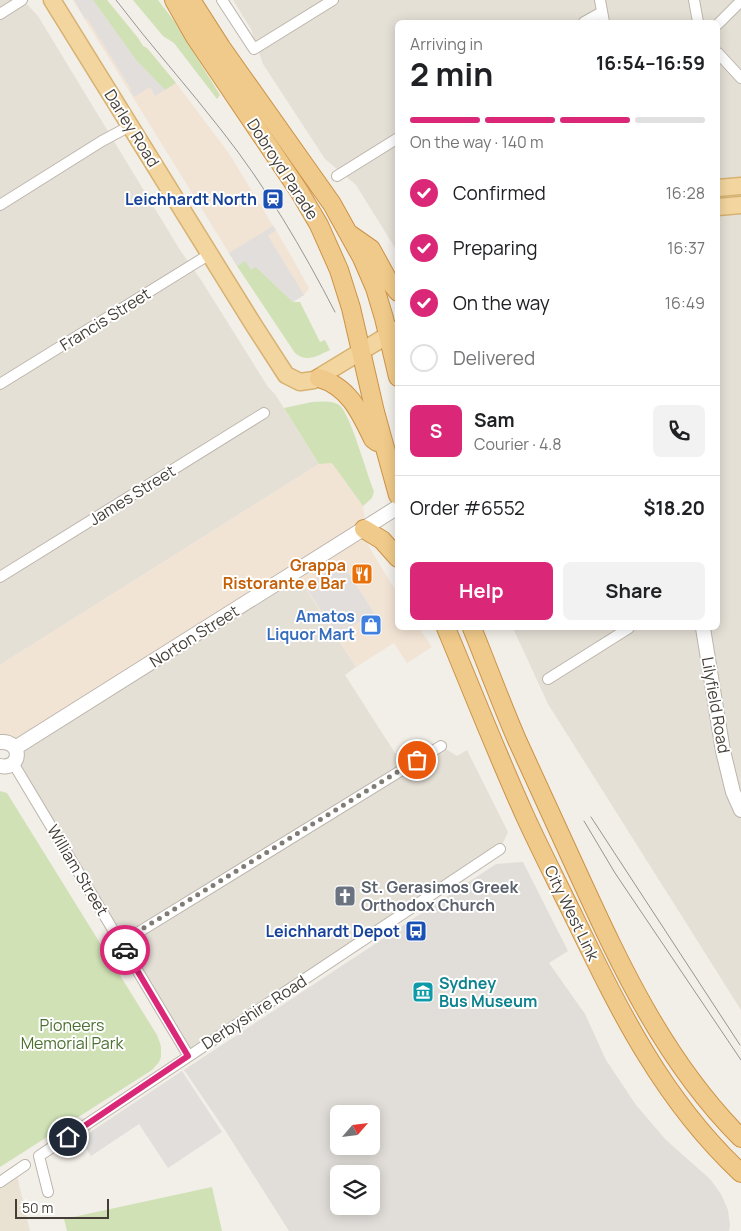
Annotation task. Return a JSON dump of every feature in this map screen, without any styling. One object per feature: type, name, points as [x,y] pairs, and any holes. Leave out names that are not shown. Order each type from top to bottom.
[{"type":"highway","name":"Dobroyd Parade","points":[[174,0],[195,37],[299,190],[319,225],[339,270],[362,351]]},
{"type":"highway","name":"Dobroyd Parade","points":[[192,0],[222,47],[332,204],[362,258],[393,332]]},
{"type":"highway","points":[[347,232],[371,250],[395,288]]},
{"type":"highway","points":[[393,332],[395,350]]},
{"type":"highway","points":[[362,351],[395,484]]},
{"type":"highway","points":[[319,378],[335,384],[349,396],[356,405],[373,439],[385,449]]},
{"type":"highway","points":[[364,529],[382,540],[395,555]]},
{"type":"highway","name":"City West Link","points":[[447,630],[525,816],[590,950],[638,1042],[671,1093],[703,1133],[741,1173]]},
{"type":"highway","name":"City West Link","points":[[473,630],[517,739],[616,954],[670,1051],[691,1080],[741,1138]]},
{"type":"main road","name":"Darley Road","points":[[36,0],[42,2],[51,0],[280,367],[286,375],[295,380],[305,382],[319,378]]},
{"type":"main road","points":[[720,188],[741,186]]},
{"type":"main road","points":[[720,207],[741,205]]},
{"type":"main road","points":[[319,378],[393,332]]},
{"type":"street","points":[[0,14],[22,0]]},
{"type":"street","points":[[222,0],[254,49],[333,0]]},
{"type":"street","points":[[600,0],[604,20]]},
{"type":"street","points":[[694,0],[698,20]]},
{"type":"street","points":[[720,22],[741,1]]},
{"type":"street","points":[[588,20],[602,12]]},
{"type":"street","points":[[720,55],[741,78]]},
{"type":"street","points":[[0,205],[102,140],[130,126]]},
{"type":"street","points":[[336,176],[395,140]]},
{"type":"street","name":"Francis Street","points":[[0,384],[210,254]]},
{"type":"street","name":"James Street","points":[[0,577],[264,413]]},
{"type":"street","name":"Norton Street","points":[[15,748],[395,510]]},
{"type":"street","points":[[548,679],[626,630]]},
{"type":"street","name":"Lilyfield Road","points":[[703,630],[723,751],[733,792],[741,810]]},
{"type":"street","points":[[0,742],[8,742],[15,748],[17,755],[7,765]]},
{"type":"street","points":[[121,942],[441,746]]},
{"type":"street","name":"William Street","points":[[7,765],[121,942],[188,1056]]},
{"type":"street","name":"Derbyshire Road","points":[[48,1192],[39,1156],[500,849]]},
{"type":"street","points":[[0,1182],[25,1165]]},
{"type":"shaded area","points":[[0,0],[23,0],[38,16],[180,250],[319,464],[0,665]]},
{"type":"shaded area","points":[[73,0],[107,0],[143,46],[147,48],[176,83],[228,152],[286,247],[309,288],[304,295],[293,302],[245,261],[237,266]]},
{"type":"shaded area","points":[[74,0],[93,0],[136,60],[165,90],[155,96],[150,87],[134,97],[131,89]]},
{"type":"shaded area","points":[[233,0],[741,0],[741,1010],[548,704],[514,630],[720,630],[720,20],[395,20],[395,248],[356,185],[325,159],[263,64],[251,29]]},
{"type":"shaded area","points":[[273,226],[276,230],[268,236],[304,295],[293,302],[256,267],[251,270],[245,261],[237,266],[229,253]]},
{"type":"shaded area","points":[[332,462],[363,506],[369,547],[395,590],[395,630],[420,630],[432,647],[407,663],[394,643],[356,667],[295,572],[15,748],[0,742],[0,665],[319,464]]},
{"type":"shaded area","points":[[342,563],[374,613],[337,635],[305,586]]},
{"type":"shaded area","points":[[295,572],[356,667],[345,675],[404,767],[441,746],[457,756],[467,750],[508,832],[500,849],[188,1055],[15,760],[17,753]]},
{"type":"shaded area","points":[[523,862],[568,951],[549,963],[585,1014],[606,1060],[636,1105],[666,1140],[710,1179],[721,1194],[728,1210],[729,1231],[289,1231],[225,1130],[184,1070],[496,864]]},
{"type":"shaded area","points":[[182,1071],[222,1132],[168,1168],[139,1124],[91,1156],[80,1139]]},
{"type":"shaded area","points":[[17,1176],[30,1231],[0,1231],[0,1188]]},
{"type":"green space","points":[[93,0],[107,0],[143,46],[147,48],[176,83],[165,90],[136,60]]},
{"type":"green space","points":[[133,0],[158,0],[174,21],[220,95],[217,99],[174,43],[163,36]]},
{"type":"green space","points":[[245,261],[256,267],[293,302],[300,302],[320,342],[325,340],[330,350],[308,358],[295,353],[237,266]]},
{"type":"green space","points":[[312,402],[336,403],[348,419],[374,491],[372,498],[363,506],[332,463],[319,464],[284,408]]},
{"type":"green space","name":"Pioneers Memorial Park","points":[[0,791],[7,793],[157,1035],[161,1046],[161,1057],[152,1070],[0,1167]]},
{"type":"green space","points":[[212,1187],[222,1231],[67,1231],[64,1219]]},
{"type":"tram line","points":[[116,0],[254,174],[296,241],[335,312]]},
{"type":"tram line","points":[[591,817],[740,1045]]},
{"type":"tram line","points":[[584,821],[615,873],[741,1060]]},
{"type":"way so far","points":[[125,950],[121,942],[417,760]]},
{"type":"place","name":"Leichhardt North","points":[[273,199]]},
{"type":"place","name":"Grappa Ristorante e Bar","points":[[362,574]]},
{"type":"place","name":"Amatos Liquor Mart","points":[[371,625]]},
{"type":"place","name":"St. Gerasimos Greek Orthodox Church","points":[[345,896]]},
{"type":"place","name":"Leichhardt Depot","points":[[416,931]]},
{"type":"place","name":"Sydney Bus Museum","points":[[423,992]]},
{"type":"route","points":[[68,1137],[188,1056],[125,950]]}]
